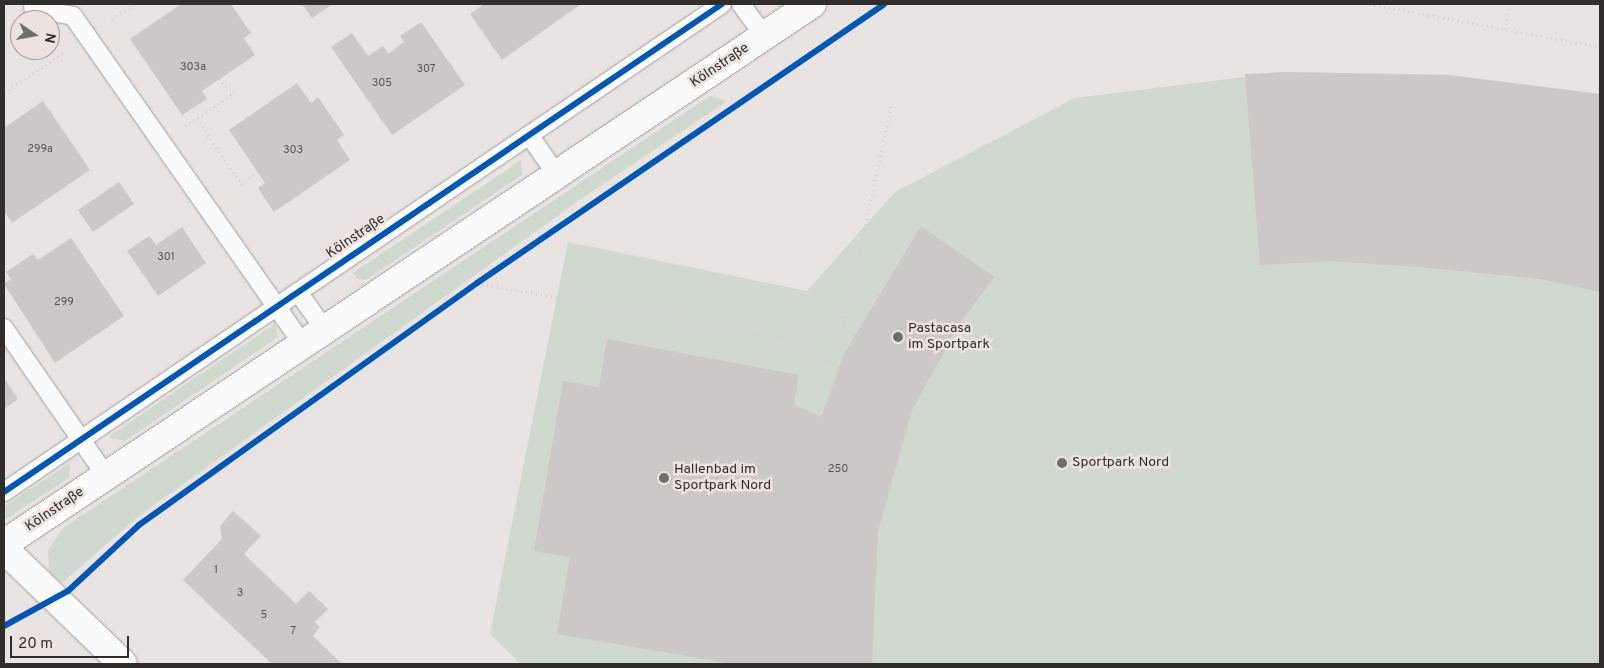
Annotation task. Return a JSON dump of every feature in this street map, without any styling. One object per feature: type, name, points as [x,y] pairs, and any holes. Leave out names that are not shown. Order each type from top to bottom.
[{"type":"main road","name":"Kölnstraße","points":[[4,544],[812,4]]},
{"type":"main road","points":[[4,549],[123,664]]},
{"type":"lane","name":"Kölnstraße","points":[[4,492],[722,4]]},
{"type":"lane","points":[[741,4],[764,36]]},
{"type":"lane","points":[[32,8],[73,16],[275,306],[314,337]]},
{"type":"lane","points":[[528,135],[557,175]]},
{"type":"lane","points":[[298,292],[314,337]]},
{"type":"lane","points":[[4,328],[106,476]]},
{"type":"path","points":[[1369,4],[1600,47]]},
{"type":"path","points":[[1505,29],[1509,4]]},
{"type":"path","points":[[4,93],[87,36]]},
{"type":"path","points":[[161,142],[234,93],[219,80]]},
{"type":"path","points":[[780,338],[798,326],[842,332],[892,103]]},
{"type":"path","points":[[197,118],[241,184],[257,172]]},
{"type":"path","points":[[477,282],[780,338],[838,366]]},
{"type":"shaded area","name":"Sportpark Nord","points":[[1285,72],[1449,75],[1600,94],[1600,664],[521,664],[490,634],[568,242],[807,291],[895,192],[1075,98]]},
{"type":"shaded area","points":[[710,96],[727,101],[581,199],[140,515],[62,583],[49,571],[48,550],[63,528]]},
{"type":"shaded area","points":[[521,160],[522,175],[366,280],[357,279],[353,273]]},
{"type":"shaded area","points":[[275,324],[278,337],[125,441],[108,437]]},
{"type":"shaded area","points":[[70,463],[69,478],[4,520],[4,506]]},
{"type":"building","points":[[181,4],[231,4],[251,33],[244,38],[255,55],[202,91],[207,99],[182,115],[130,39]]},
{"type":"building","points":[[302,4],[333,4],[312,18]]},
{"type":"building","points":[[484,4],[581,4],[502,60],[470,14]]},
{"type":"building","points":[[421,22],[465,85],[392,135],[331,47],[352,33],[368,56],[383,46],[388,54],[404,42],[400,36]]},
{"type":"building","points":[[1285,72],[1449,75],[1600,94],[1600,292],[1541,279],[1419,267],[1330,261],[1260,265],[1245,74]]},
{"type":"building","points":[[297,83],[311,103],[318,97],[344,135],[337,140],[350,160],[274,212],[258,188],[265,183],[229,130]]},
{"type":"building","points":[[43,101],[90,170],[12,223],[4,211],[4,128]]},
{"type":"building","points":[[119,182],[134,204],[93,232],[78,210]]},
{"type":"building","points":[[921,226],[994,277],[959,325],[912,410],[878,531],[872,664],[733,664],[557,634],[570,557],[534,551],[563,381],[599,387],[607,339],[799,375],[794,405],[821,417],[845,352]]},
{"type":"building","points":[[182,227],[206,263],[158,296],[127,251],[149,236],[156,245]]},
{"type":"building","points":[[71,238],[124,316],[55,363],[4,284],[11,279],[6,272],[33,254],[38,260]]},
{"type":"building","points":[[4,378],[18,399],[4,409]]},
{"type":"building","points":[[233,511],[261,536],[244,554],[296,604],[309,591],[328,609],[315,622],[320,627],[313,636],[342,664],[272,664],[183,580],[222,539],[220,526]]},
{"type":"cycle path","points":[[4,492],[722,4]]},
{"type":"cycle path","points":[[4,626],[68,591],[139,525],[477,283],[884,4]]},
{"type":"place","name":"Pastacasa im Sportpark","points":[[898,337]]},
{"type":"place","name":"Sportpark Nord","points":[[1062,463]]},
{"type":"place","name":"Hallenbad im Sportpark Nord","points":[[664,478]]}]
